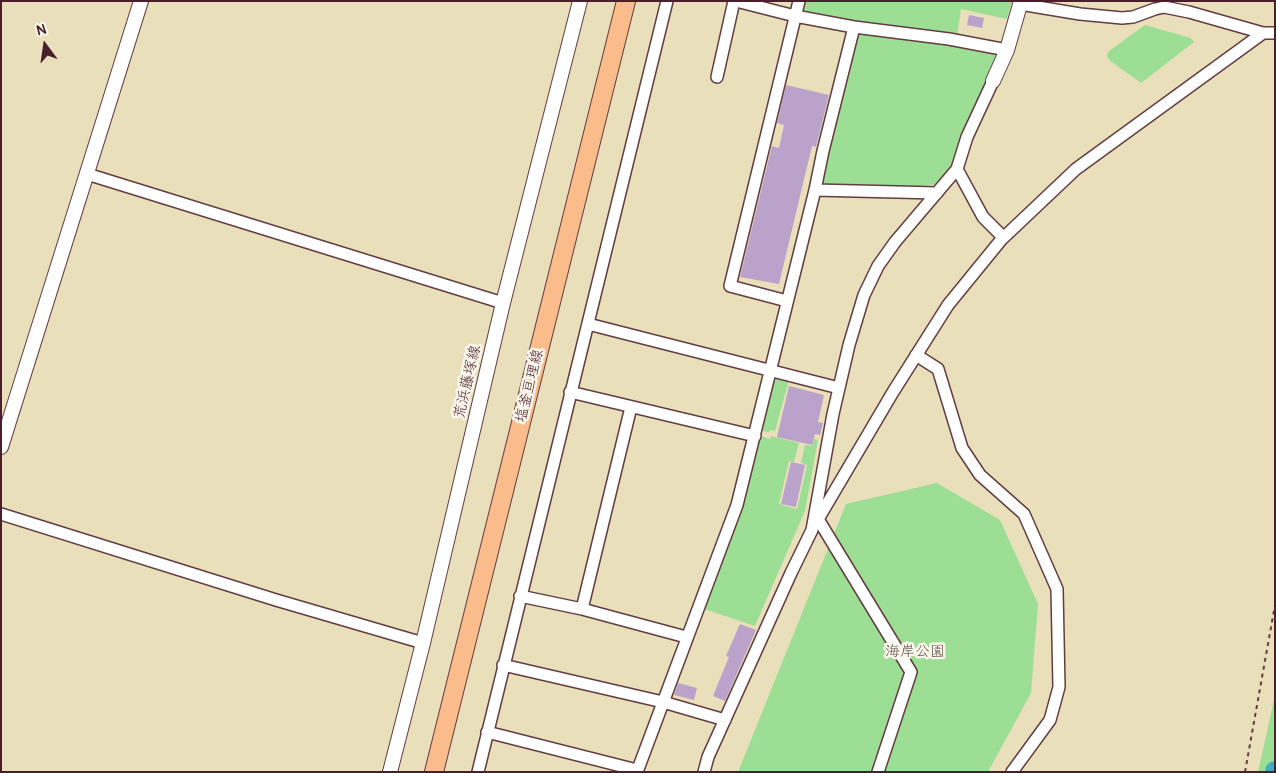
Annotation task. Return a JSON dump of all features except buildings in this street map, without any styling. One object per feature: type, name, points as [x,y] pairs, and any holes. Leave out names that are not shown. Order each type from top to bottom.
[{"type":"main road","name":"塩釜亘理線","points":[[434,772],[626,1]]},
{"type":"street","points":[[1,447],[140,1]]},
{"type":"street","name":"荒浜藤塚線","points":[[390,772],[423,643],[503,303],[580,1]]},
{"type":"street","points":[[478,772],[667,1]]},
{"type":"street","points":[[717,77],[735,1],[795,16],[854,27],[948,39],[1007,50]]},
{"type":"street","points":[[787,301],[730,286],[799,1]]},
{"type":"street","points":[[878,772],[911,672],[815,525],[839,388],[856,316],[878,266],[895,242],[957,169],[968,137],[1007,50],[1021,3],[1122,18],[1164,7],[1269,33]]},
{"type":"street","points":[[487,732],[637,771],[737,505],[854,27]]},
{"type":"street","points":[[704,772],[708,757],[790,573],[815,525],[916,355],[948,305],[1003,237],[1076,169],[1269,33]]},
{"type":"street","points":[[957,169],[983,217],[1003,237]]},
{"type":"street","points":[[87,174],[503,303]]},
{"type":"street","points":[[815,190],[937,193]]},
{"type":"street","points":[[588,324],[839,388]]},
{"type":"street","points":[[916,355],[938,369],[962,448],[980,475],[1024,514],[1057,589],[1058,687],[1050,720],[1012,772]]},
{"type":"street","points":[[570,392],[755,436]]},
{"type":"street","points":[[582,609],[631,407]]},
{"type":"street","points":[[1,514],[276,600],[423,643]]},
{"type":"street","points":[[520,596],[582,609],[686,637]]},
{"type":"street","points":[[503,665],[662,702],[725,720]]},
{"type":"path","points":[[1245,772],[1275,605]]},
{"type":"green space","points":[[802,1],[1012,1],[1007,19],[961,9],[957,36],[879,26],[806,13],[801,6]]},
{"type":"green space","points":[[1145,25],[1191,38],[1194,42],[1141,83],[1109,60],[1107,55],[1109,51]]},
{"type":"green space","points":[[860,31],[995,51],[998,55],[955,161],[937,184],[913,187],[823,187],[818,180],[855,35]]},
{"type":"green space","points":[[780,378],[789,380],[775,431],[761,431],[772,386],[775,380]]},
{"type":"green space","points":[[760,436],[770,439],[771,436],[799,443],[794,462],[789,461],[779,504],[797,509],[807,465],[801,463],[805,445],[812,446],[814,439],[818,440],[805,511],[755,626],[704,609],[743,507]]},
{"type":"green space","name":"海岸公園","points":[[937,483],[1000,520],[1038,604],[1031,693],[988,772],[738,772],[846,504]]},
{"type":"green space","points":[[1275,695],[1275,772],[1258,772]]}]
